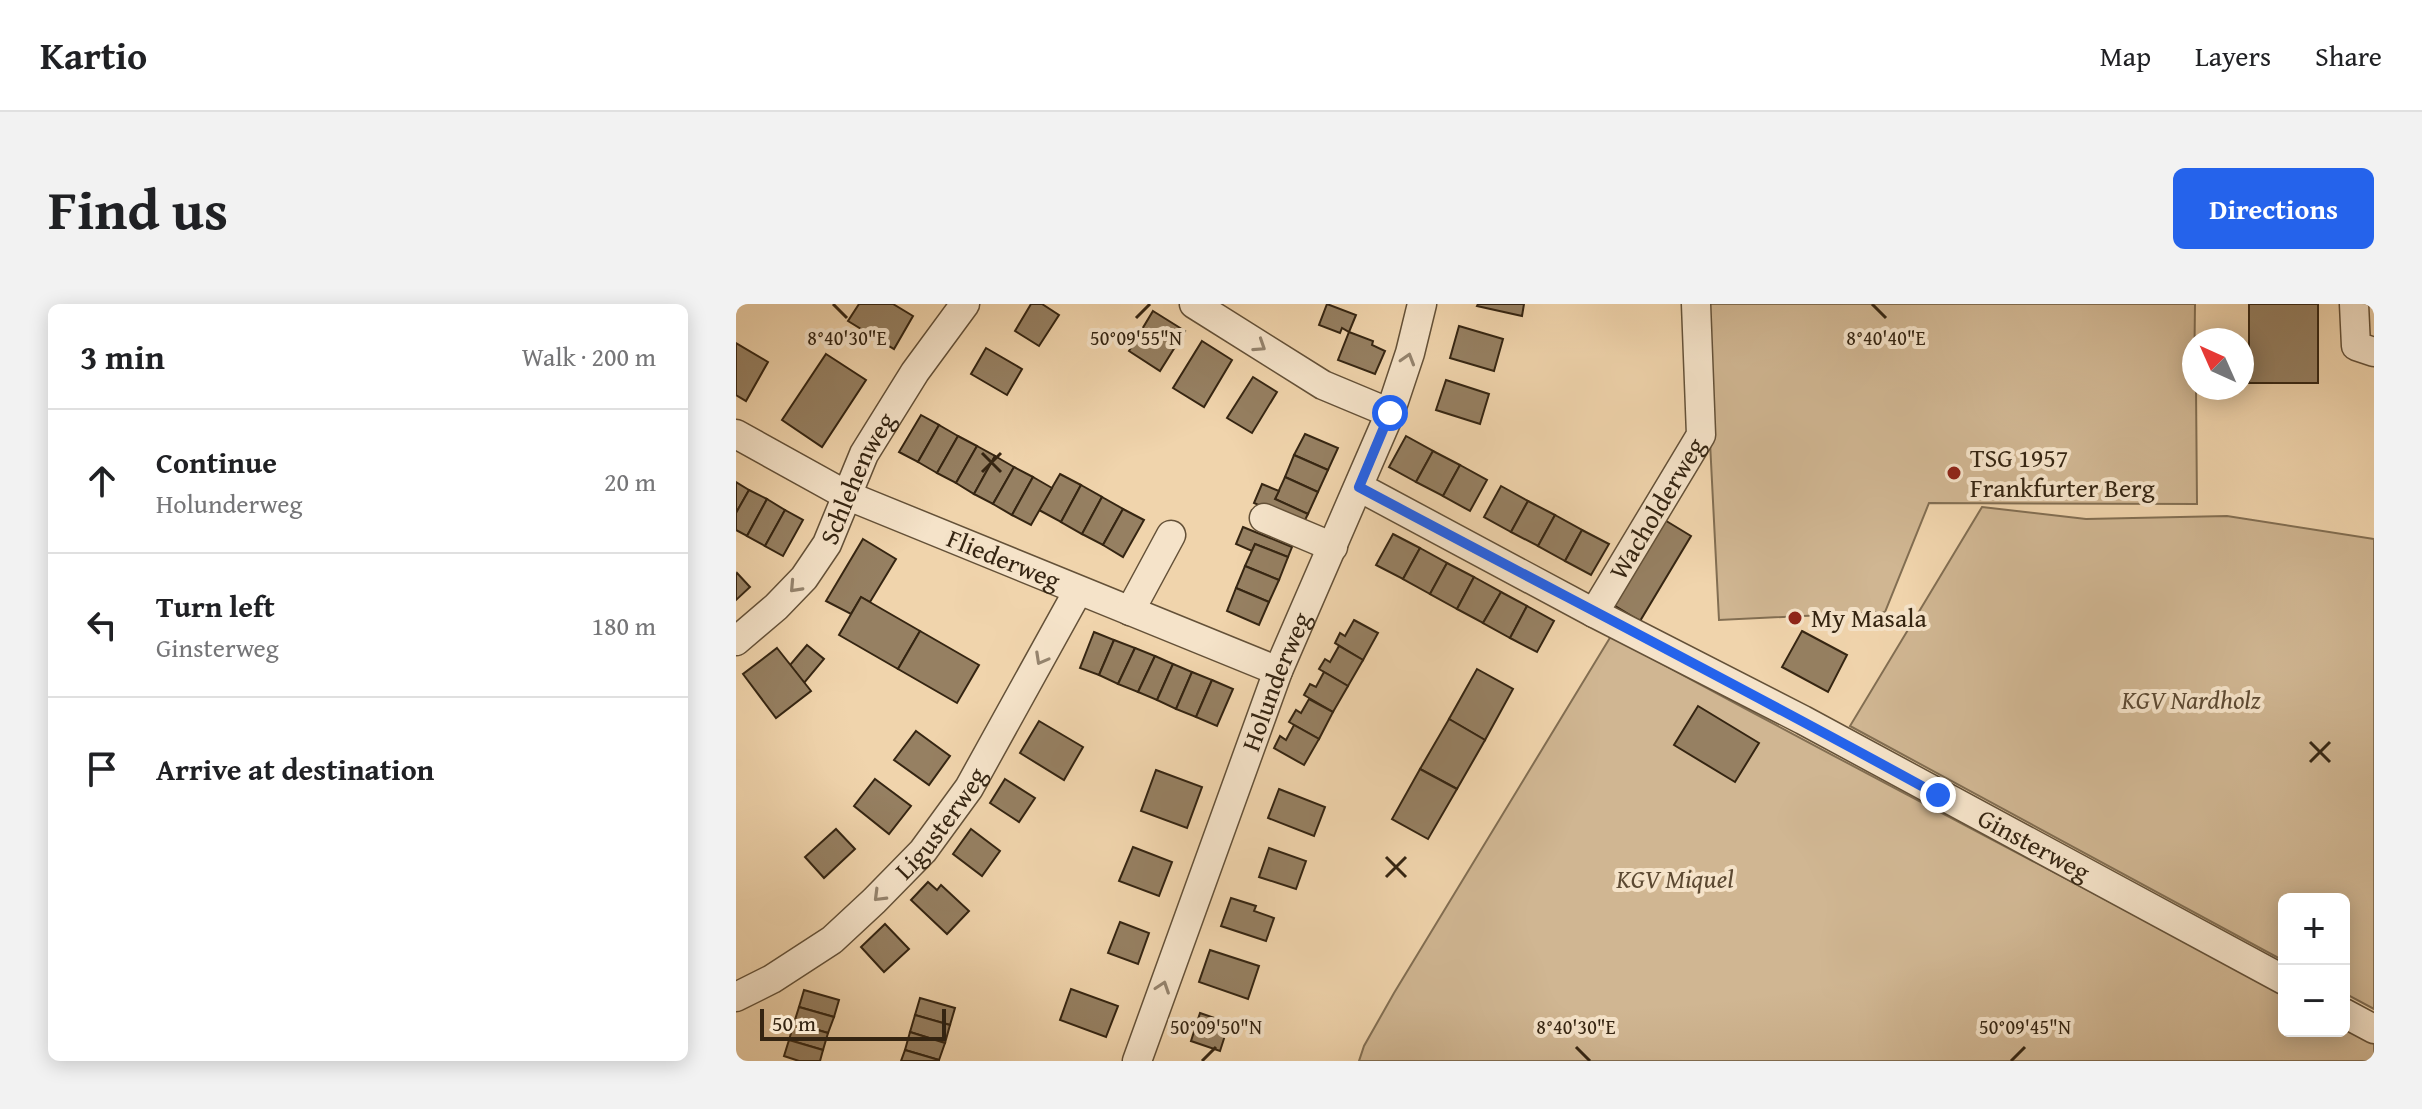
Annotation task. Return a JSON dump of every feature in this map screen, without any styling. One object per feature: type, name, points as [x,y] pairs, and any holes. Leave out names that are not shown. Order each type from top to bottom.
[{"type":"street","name":"Schlehenweg","points":[[736,641],[804,578],[827,544],[864,454],[965,304]]},
{"type":"street","points":[[1194,304],[1323,385],[1390,413]]},
{"type":"street","name":"Holunderweg","points":[[1137,1061],[1278,671],[1390,413],[1422,304]]},
{"type":"street","name":"Wacholderweg","points":[[1594,613],[1701,435],[1696,304]]},
{"type":"street","points":[[2354,304],[2356,346],[2374,352]]},
{"type":"street","name":"Fliederweg","points":[[736,434],[846,495],[1278,671]]},
{"type":"street","name":"Ginsterweg","points":[[1359,487],[1803,720],[2278,977]]},
{"type":"street","points":[[1264,518],[1333,547]]},
{"type":"street","points":[[1130,611],[1171,535]]},
{"type":"street","name":"Ligusterweg","points":[[736,997],[772,979],[832,940],[923,851],[969,788],[1078,591]]},
{"type":"street","points":[[2350,1016],[2374,1029]]},
{"type":"green space","name":"TSG 1957 Frankfurter Berg","points":[[1707,304],[2195,304],[2195,328],[2182,328],[2182,400],[2196,400],[2197,504],[1929,503],[1885,612],[1719,620]]},
{"type":"green space","name":"KGV Nardholz","points":[[1982,507],[2086,519],[2227,516],[2374,539],[2374,1009],[2350,996],[2350,893],[2278,893],[2278,958],[1850,726]]},
{"type":"green space","name":"KGV Miquel","points":[[1611,636],[2278,992],[2278,1037],[2350,1037],[2350,1030],[2374,1044],[2374,1061],[1359,1061],[1364,1046]]},
{"type":"building","points":[[859,304],[893,304],[913,316],[894,349],[848,321]]},
{"type":"building","points":[[1031,304],[1042,304],[1059,315],[1039,346],[1015,331]]},
{"type":"building","points":[[1327,304],[1356,315],[1349,332],[1342,328],[1340,333],[1319,325]]},
{"type":"building","points":[[1478,304],[1524,304],[1522,316]]},
{"type":"building","points":[[2249,304],[2318,304],[2318,383],[2254,383],[2254,328],[2249,328]]},
{"type":"building","points":[[1153,311],[1185,331],[1160,371],[1129,351]]},
{"type":"building","points":[[1459,326],[1503,339],[1494,371],[1450,358]]},
{"type":"building","points":[[1349,332],[1373,341],[1372,345],[1385,351],[1375,374],[1338,360]]},
{"type":"building","points":[[1202,341],[1232,360],[1204,407],[1173,388]]},
{"type":"building","points":[[736,343],[768,362],[746,401],[736,395]]},
{"type":"building","points":[[986,348],[1022,369],[1007,395],[971,374]]},
{"type":"building","points":[[826,354],[866,380],[822,447],[782,420]]},
{"type":"building","points":[[1253,377],[1277,392],[1252,433],[1227,418]]},
{"type":"building","points":[[1446,380],[1489,394],[1480,424],[1436,410]]},
{"type":"building","points":[[921,415],[939,425],[918,462],[899,452]]},
{"type":"building","points":[[939,425],[958,436],[937,473],[918,462]]},
{"type":"building","points":[[1305,434],[1338,448],[1328,470],[1294,455]]},
{"type":"building","points":[[958,436],[977,446],[956,483],[937,473]]},
{"type":"building","points":[[1406,436],[1433,451],[1416,482],[1389,467]]},
{"type":"building","points":[[977,446],[995,456],[974,494],[956,483]]},
{"type":"building","points":[[1433,451],[1460,465],[1443,496],[1416,482]]},
{"type":"building","points":[[1294,455],[1328,470],[1318,492],[1285,477]]},
{"type":"building","points":[[995,456],[1014,467],[993,504],[974,494]]},
{"type":"building","points":[[1460,465],[1487,480],[1470,511],[1443,496]]},
{"type":"building","points":[[1014,467],[1033,477],[1012,515],[993,504]]},
{"type":"building","points":[[1060,474],[1081,485],[1061,522],[1039,510]]},
{"type":"building","points":[[1033,477],[1052,488],[1031,525],[1012,515]]},
{"type":"building","points":[[1285,477],[1318,492],[1308,514],[1275,499]]},
{"type":"building","points":[[736,482],[749,490],[736,513]]},
{"type":"building","points":[[1262,484],[1279,491],[1275,499],[1308,514],[1303,524],[1254,503]]},
{"type":"building","points":[[1081,485],[1102,497],[1082,534],[1061,522]]},
{"type":"building","points":[[1501,486],[1528,501],[1511,532],[1484,517]]},
{"type":"building","points":[[749,490],[767,499],[747,536],[736,530],[736,513]]},
{"type":"building","points":[[1102,497],[1123,509],[1103,545],[1082,534]]},
{"type":"building","points":[[767,499],[785,510],[765,546],[747,536]]},
{"type":"building","points":[[1528,501],[1555,515],[1538,546],[1511,532]]},
{"type":"building","points":[[1123,509],[1144,520],[1123,557],[1103,545]]},
{"type":"building","points":[[785,510],[803,520],[783,556],[765,546]]},
{"type":"building","points":[[1555,515],[1582,530],[1565,561],[1538,546]]},
{"type":"building","points":[[1663,519],[1691,536],[1640,621],[1612,604]]},
{"type":"building","points":[[1243,527],[1292,547],[1288,557],[1255,544],[1252,551],[1236,544]]},
{"type":"building","points":[[1582,530],[1609,544],[1591,575],[1565,561]]},
{"type":"building","points":[[1393,534],[1420,548],[1403,579],[1376,565]]},
{"type":"building","points":[[863,539],[896,559],[870,602],[861,597],[851,614],[826,601]]},
{"type":"building","points":[[1255,544],[1288,557],[1279,580],[1245,566]]},
{"type":"building","points":[[1420,548],[1447,563],[1430,594],[1403,579]]},
{"type":"building","points":[[1447,563],[1474,577],[1457,609],[1430,594]]},
{"type":"building","points":[[1245,566],[1279,580],[1269,602],[1236,588]]},
{"type":"building","points":[[736,575],[750,587],[736,600]]},
{"type":"building","points":[[1474,577],[1501,592],[1483,623],[1457,609]]},
{"type":"building","points":[[1236,588],[1269,602],[1259,625],[1227,611]]},
{"type":"building","points":[[1501,592],[1527,606],[1510,638],[1483,623]]},
{"type":"building","points":[[861,597],[920,631],[898,669],[839,635]]},
{"type":"building","points":[[1527,606],[1554,621],[1537,652],[1510,638]]},
{"type":"building","points":[[1354,620],[1378,633],[1363,660],[1335,643],[1340,633],[1345,636]]},
{"type":"building","points":[[920,631],[979,665],[957,703],[898,669]]},
{"type":"building","points":[[1802,631],[1847,655],[1828,692],[1782,667]]},
{"type":"building","points":[[1094,632],[1114,640],[1099,675],[1080,668]]},
{"type":"building","points":[[1114,640],[1135,648],[1118,684],[1099,675]]},
{"type":"building","points":[[807,645],[824,659],[804,683],[790,665]]},
{"type":"building","points":[[1339,646],[1363,660],[1348,686],[1319,669],[1325,659],[1330,662]]},
{"type":"building","points":[[777,648],[811,691],[776,718],[743,674]]},
{"type":"building","points":[[1135,648],[1155,656],[1138,692],[1118,684]]},
{"type":"building","points":[[1155,656],[1173,664],[1157,700],[1138,692]]},
{"type":"building","points":[[1173,664],[1192,672],[1176,709],[1157,700]]},
{"type":"building","points":[[1477,669],[1513,689],[1485,740],[1449,719]]},
{"type":"building","points":[[1192,672],[1212,680],[1196,717],[1176,709]]},
{"type":"building","points":[[1324,672],[1348,686],[1333,712],[1304,695],[1310,684],[1316,687]]},
{"type":"building","points":[[1212,680],[1233,689],[1217,726],[1196,717]]},
{"type":"building","points":[[1309,699],[1333,712],[1319,739],[1289,722],[1296,710],[1301,713]]},
{"type":"building","points":[[1698,706],[1759,743],[1735,782],[1674,745]]},
{"type":"building","points":[[1449,719],[1485,740],[1457,789],[1420,769]]},
{"type":"building","points":[[1039,721],[1083,747],[1064,780],[1020,753]]},
{"type":"building","points":[[1294,725],[1319,739],[1304,765],[1274,748],[1280,736],[1286,740]]},
{"type":"building","points":[[916,731],[950,756],[929,785],[894,760]]},
{"type":"building","points":[[1420,769],[1457,789],[1428,839],[1392,819]]},
{"type":"building","points":[[1156,770],[1202,787],[1187,828],[1141,811]]},
{"type":"building","points":[[875,779],[911,806],[889,834],[854,806]]},
{"type":"building","points":[[1005,779],[1035,798],[1019,822],[990,803]]},
{"type":"building","points":[[1279,789],[1325,807],[1314,836],[1268,818]]},
{"type":"building","points":[[836,829],[855,849],[824,878],[805,857]]},
{"type":"building","points":[[971,829],[1000,851],[982,876],[953,854]]},
{"type":"building","points":[[1133,847],[1172,862],[1159,896],[1119,881]]},
{"type":"building","points":[[1269,848],[1306,861],[1296,889],[1259,877]]},
{"type":"building","points":[[928,882],[937,890],[941,885],[969,911],[947,934],[911,900]]},
{"type":"building","points":[[1231,898],[1256,906],[1254,911],[1274,918],[1266,941],[1221,926]]},
{"type":"building","points":[[1120,922],[1149,933],[1138,964],[1108,953]]},
{"type":"building","points":[[885,924],[909,949],[884,972],[861,947]]},
{"type":"building","points":[[1210,950],[1259,966],[1248,999],[1199,982]]},
{"type":"building","points":[[1071,989],[1118,1006],[1106,1037],[1060,1020]]},
{"type":"building","points":[[804,990],[839,1000],[834,1017],[799,1007]]},
{"type":"building","points":[[920,998],[955,1008],[950,1025],[915,1015]]},
{"type":"building","points":[[799,1007],[834,1017],[828,1033],[794,1023]]},
{"type":"building","points":[[1200,1013],[1229,1023],[1220,1051],[1191,1041]]},
{"type":"building","points":[[915,1015],[950,1025],[945,1043],[910,1032]]},
{"type":"building","points":[[794,1023],[828,1033],[823,1050],[789,1040]]},
{"type":"building","points":[[910,1032],[945,1043],[939,1060],[905,1050]]},
{"type":"building","points":[[789,1040],[823,1050],[820,1061],[799,1061],[784,1056]]},
{"type":"building","points":[[905,1050],[939,1060],[939,1061],[901,1061]]},
{"type":"place","name":"TSG 1957 Frankfurter Berg","points":[[1954,473]]},
{"type":"place","name":"My Masala","points":[[1795,618]]},
{"type":"route","points":[[1390,413],[1359,487],[1803,720],[1938,795]]}]
